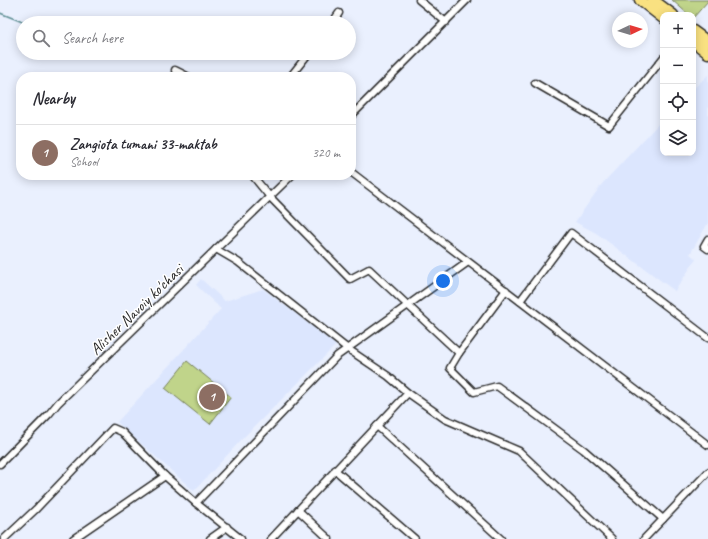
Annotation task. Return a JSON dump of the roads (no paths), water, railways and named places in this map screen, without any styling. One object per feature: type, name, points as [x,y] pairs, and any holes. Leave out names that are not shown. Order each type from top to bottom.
[{"type":"main road","points":[[640,0],[660,16]]},
{"type":"main road","points":[[653,0],[668,12]]},
{"type":"main road","points":[[696,33],[708,42]]},
{"type":"main road","points":[[696,43],[708,53]]},
{"type":"street","points":[[419,0],[446,22]]},
{"type":"street","points":[[356,111],[468,0]]},
{"type":"street","points":[[294,72],[303,60]]},
{"type":"street","points":[[535,83],[609,126],[660,62]]},
{"type":"street","points":[[175,70],[179,72]]},
{"type":"street","points":[[356,176],[708,445]]},
{"type":"street","points":[[256,180],[270,197],[350,279],[369,269],[460,353]]},
{"type":"street","name":"Alisher Navoiy ko'chasi","points":[[0,464],[58,403],[287,180]]},
{"type":"street","points":[[520,301],[571,232],[708,338]]},
{"type":"street","points":[[708,239],[704,246],[708,249]]},
{"type":"street","points":[[216,249],[238,262],[348,349],[388,376],[408,393],[445,419],[519,451],[612,539]]},
{"type":"street","points":[[196,503],[337,356],[468,262]]},
{"type":"street","points":[[506,290],[450,368],[474,392],[497,386],[584,450],[663,519]]},
{"type":"street","points":[[271,539],[408,393]]},
{"type":"street","points":[[377,426],[501,539]]},
{"type":"street","points":[[4,539],[36,509],[113,428],[122,432],[165,476],[241,539]]},
{"type":"street","points":[[335,470],[415,539]]},
{"type":"street","points":[[644,539],[708,472]]},
{"type":"street","points":[[73,539],[165,476]]},
{"type":"street","points":[[298,510],[329,539]]},
{"type":"street","points":[[210,539],[227,527]]},
{"type":"waterway","points":[[0,13],[16,19]]},
{"type":"place","name":"Zangiota tumani 33-maktab","points":[[212,397]]}]
